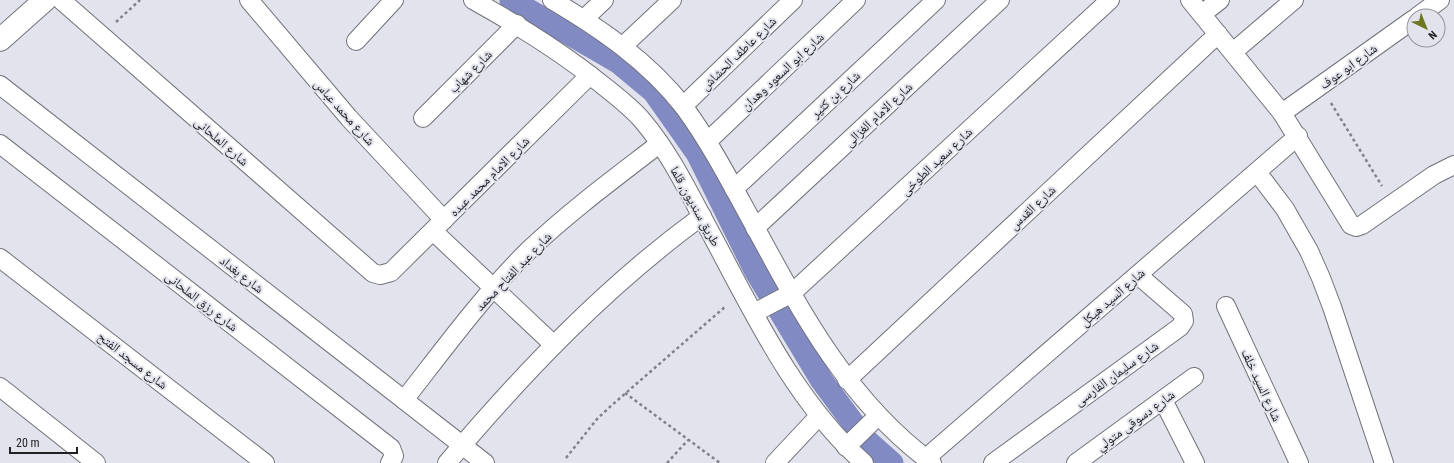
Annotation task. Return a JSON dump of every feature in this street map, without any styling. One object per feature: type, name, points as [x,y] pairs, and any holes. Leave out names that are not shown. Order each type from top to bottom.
[{"type":"street","points":[[0,40],[45,0]]},
{"type":"street","name":"شارع الملحانى","points":[[61,0],[373,273],[386,275]]},
{"type":"street","name":"شارع محمد عباس","points":[[249,0],[494,289],[554,345]]},
{"type":"street","points":[[356,41],[394,0]]},
{"type":"street","name":"طريق سنديون, قلما","points":[[473,0],[517,24],[590,75],[622,101],[642,120],[679,173],[777,354],[819,416],[846,447],[864,463]]},
{"type":"street","points":[[552,0],[584,18],[623,46],[657,77],[683,106],[708,141],[755,228],[831,358],[847,380],[878,416],[929,461]]},
{"type":"street","points":[[584,18],[604,0]]},
{"type":"street","points":[[623,46],[672,0]]},
{"type":"street","name":"شارع عاطف الحشاش","points":[[683,106],[793,0]]},
{"type":"street","name":"شارع ابو السعود وهدان","points":[[708,141],[856,0]]},
{"type":"street","name":"شارع بن كثير","points":[[734,189],[936,0]]},
{"type":"street","name":"شارع الامام الغزالى","points":[[755,228],[1000,0]]},
{"type":"street","name":"شارع سعيد الطوخى","points":[[754,313],[792,293],[1110,0]]},
{"type":"street","points":[[1190,0],[1282,113],[1298,136],[1351,225],[1360,227],[1392,203],[1434,175],[1454,164]]},
{"type":"street","points":[[1202,14],[1220,0]]},
{"type":"street","points":[[1233,52],[1294,0]]},
{"type":"street","points":[[1429,8],[1440,0]]},
{"type":"street","name":"شارع شهاب","points":[[423,118],[517,24]]},
{"type":"street","name":"شارع ابو عوف","points":[[1282,113],[1406,25]]},
{"type":"street","name":"شارع القدس","points":[[847,380],[1218,34]]},
{"type":"street","name":"شارع الامام محمد عبده","points":[[386,275],[391,272],[439,225],[590,75]]},
{"type":"street","name":"شارع بغداد","points":[[0,85],[485,463]]},
{"type":"street","name":"شارع السيد هيكل","points":[[929,461],[1138,275],[1298,136]]},
{"type":"street","name":"شارع رزق الملحانى","points":[[0,144],[391,448],[394,456],[390,463]]},
{"type":"street","name":"شارع عبد الفتاح محمد","points":[[404,400],[494,289],[550,232],[659,144]]},
{"type":"street","points":[[1257,172],[1285,209],[1309,251],[1332,307],[1384,463]]},
{"type":"street","points":[[447,463],[554,345],[589,310],[664,244],[702,216]]},
{"type":"street","name":"شارع مسجد الفتح","points":[[0,258],[266,463]]},
{"type":"street","name":"شارع سليمان الفارسى","points":[[994,463],[1180,327],[1184,320],[1183,314],[1138,275]]},
{"type":"street","name":"شارع السيد خلف","points":[[1226,306],[1299,463]]},
{"type":"street","name":"شارع دسوقى متولي","points":[[1076,463],[1098,456],[1163,400],[1194,377]]},
{"type":"street","points":[[0,388],[96,463]]},
{"type":"street","points":[[1163,400],[1195,463]]},
{"type":"street","points":[[775,463],[819,416]]},
{"type":"street","points":[[846,447],[878,416]]},
{"type":"path","points":[[101,36],[140,0]]},
{"type":"path","points":[[1320,86],[1392,203]]},
{"type":"path","points":[[566,458],[597,419],[743,291]]},
{"type":"path","points":[[625,394],[720,463]]},
{"type":"path","points":[[667,463],[688,440]]},
{"type":"waterway","points":[[511,0],[618,62],[654,92],[697,153],[755,270],[822,381],[865,439],[892,463]]}]
